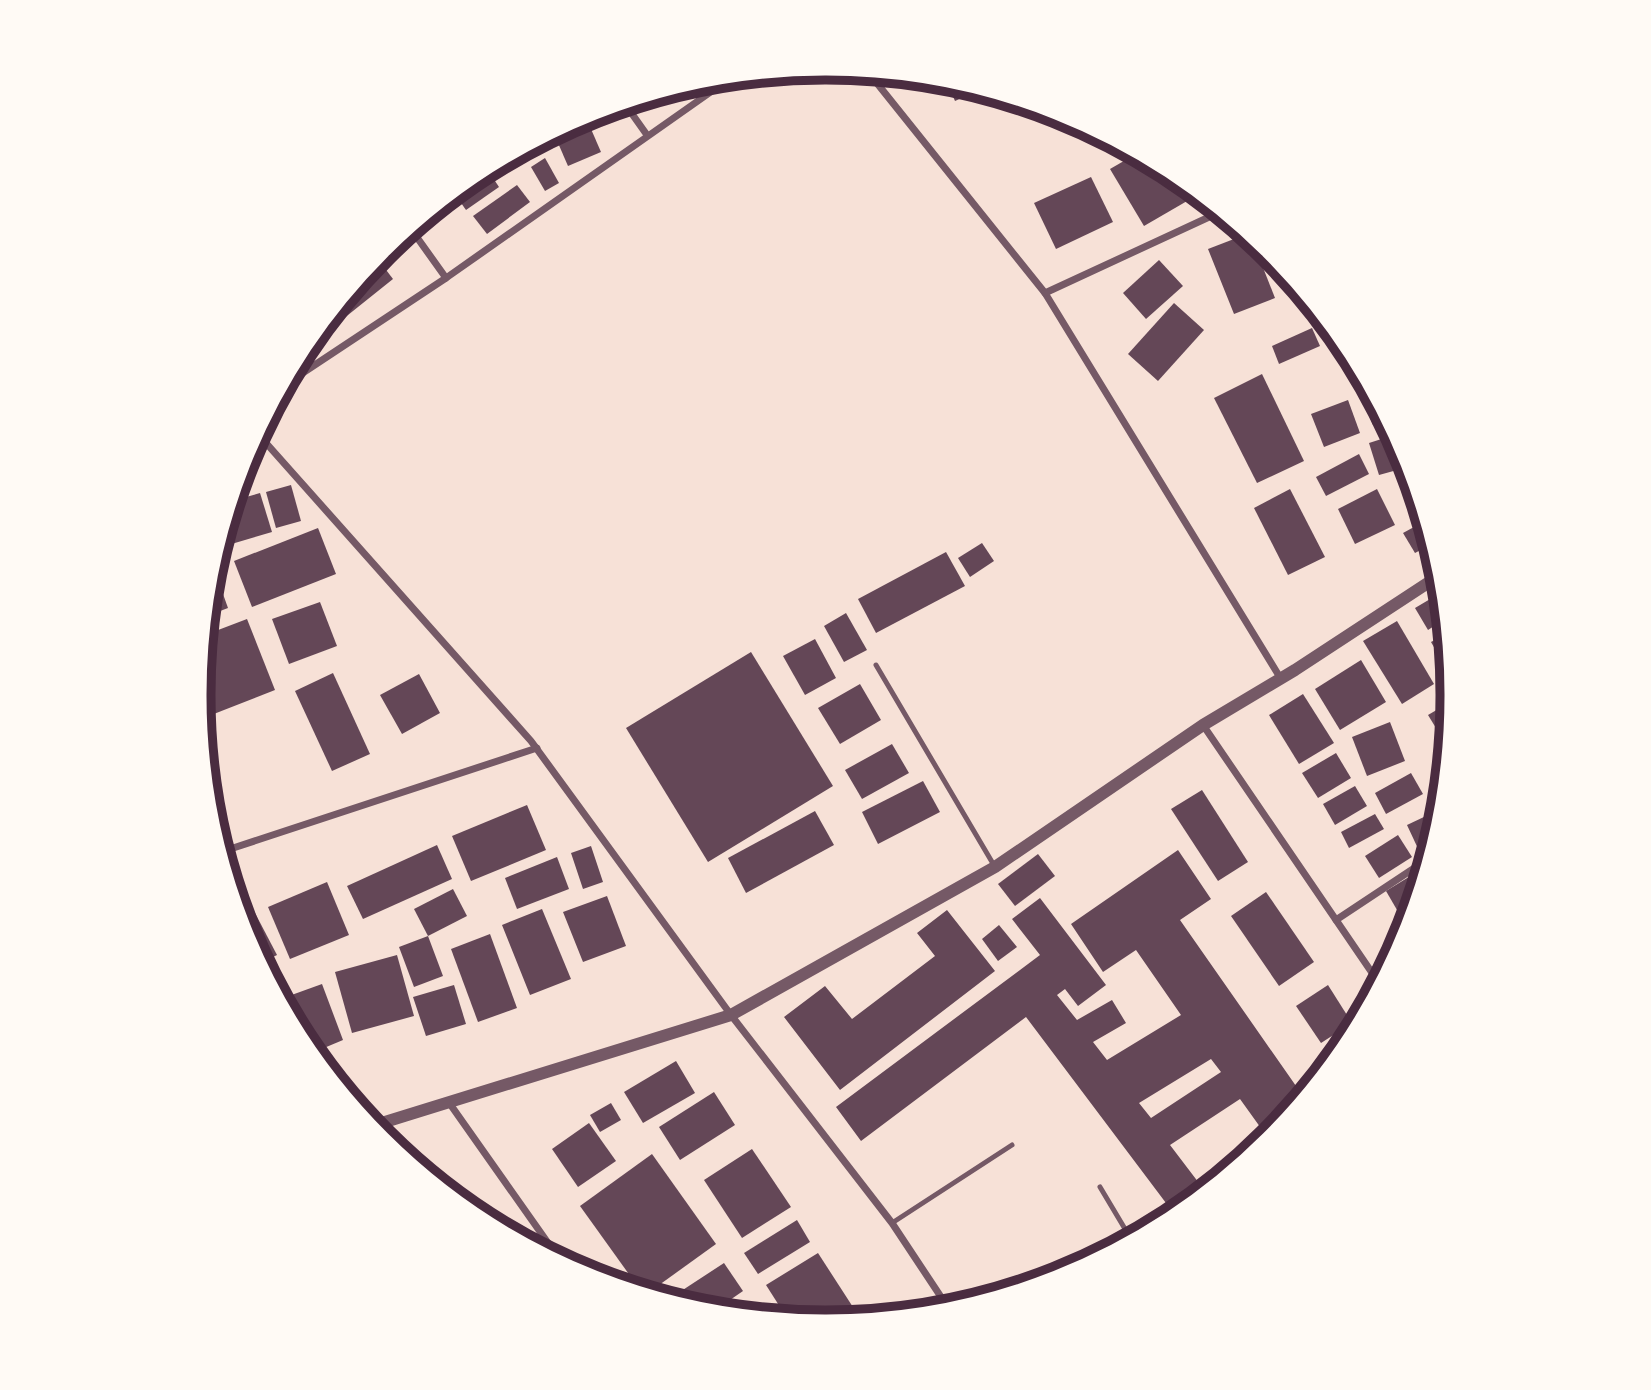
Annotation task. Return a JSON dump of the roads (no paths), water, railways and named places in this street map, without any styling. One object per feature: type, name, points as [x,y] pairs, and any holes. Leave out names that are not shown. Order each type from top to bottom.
[{"type":"street","points":[[877,83],[1045,293],[1281,679]]},
{"type":"street","points":[[303,373],[446,278],[711,91]]},
{"type":"street","points":[[631,112],[647,135]]},
{"type":"street","points":[[1045,293],[1211,216]]},
{"type":"street","points":[[416,236],[446,278]]},
{"type":"street","points":[[266,443],[537,748],[732,1014],[892,1223],[942,1298]]},
{"type":"street","points":[[384,1123],[732,1014],[995,867],[1203,725],[1281,679],[1429,582]]},
{"type":"street","points":[[1203,725],[1373,974]]},
{"type":"street","points":[[231,849],[537,748]]},
{"type":"street","points":[[1336,920],[1415,868]]},
{"type":"street","points":[[450,1104],[548,1243]]},
{"type":"lane","points":[[876,665],[995,867]]},
{"type":"lane","points":[[892,1223],[1012,1145]]},
{"type":"lane","points":[[1100,1187],[1125,1231]]}]
